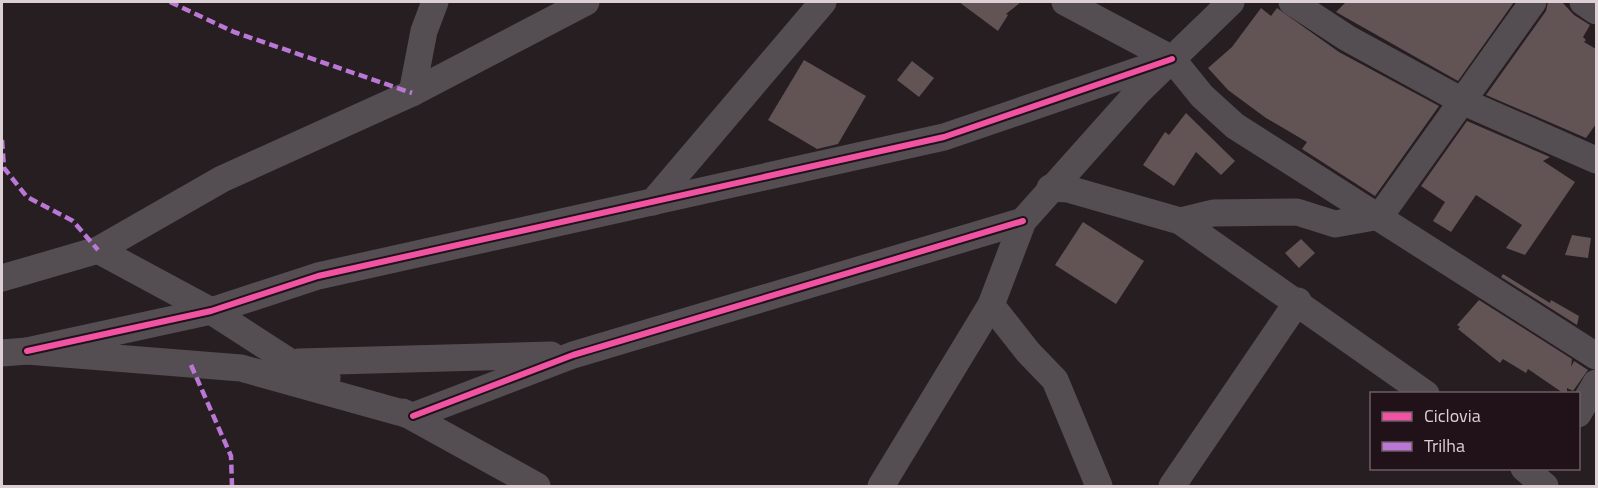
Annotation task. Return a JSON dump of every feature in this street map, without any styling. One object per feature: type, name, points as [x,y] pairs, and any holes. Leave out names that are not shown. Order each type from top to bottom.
[{"type":"street","points":[[412,93],[424,31],[435,2]]},
{"type":"street","points":[[2,278],[98,250],[222,179],[412,93],[586,2]]},
{"type":"street","points":[[653,202],[823,2]]},
{"type":"street","points":[[1065,2],[1172,59],[1202,96],[1235,126],[1380,216],[1596,356]]},
{"type":"street","points":[[881,486],[991,305],[1023,221],[1050,188],[1172,59],[1231,2]]},
{"type":"street","points":[[1292,2],[1347,38],[1464,102],[1596,160]]},
{"type":"street","points":[[1180,221],[1213,213],[1297,212],[1335,224],[1380,216],[1464,102],[1533,2]]},
{"type":"street","points":[[1583,2],[1596,11]]},
{"type":"street","points":[[14,352],[211,311],[318,276],[944,137],[1172,59]]},
{"type":"street","points":[[1050,188],[1068,189],[1180,221],[1298,301],[1425,392]]},
{"type":"street","points":[[241,368],[412,416],[573,355],[1023,221]]},
{"type":"street","points":[[98,250],[211,311],[290,362],[412,416],[537,486]]},
{"type":"street","points":[[1172,486],[1298,301]]},
{"type":"street","points":[[991,305],[1028,352],[1055,380],[1099,486]]},
{"type":"street","points":[[14,352],[241,368],[290,362],[573,355]]},
{"type":"street","points":[[1580,411],[1596,383]]},
{"type":"building","points":[[959,2],[1021,2],[1006,14],[1008,15],[998,31]]},
{"type":"building","points":[[1346,2],[1514,2],[1458,81],[1336,12]]},
{"type":"building","points":[[1548,2],[1562,2],[1574,15],[1590,25],[1583,37],[1586,40],[1584,42],[1596,49],[1596,124],[1586,138],[1486,95],[1546,11]]},
{"type":"building","points":[[1261,8],[1271,16],[1277,8],[1339,52],[1439,106],[1375,196],[1302,149],[1307,142],[1266,118],[1228,90],[1208,68],[1232,47]]},
{"type":"building","points":[[804,60],[866,96],[838,144],[817,149],[768,120]]},
{"type":"building","points":[[912,61],[934,78],[919,97],[897,80]]},
{"type":"building","points":[[1186,113],[1235,161],[1221,175],[1196,152],[1174,186],[1143,165],[1165,132],[1169,135]]},
{"type":"building","points":[[1467,121],[1550,157],[1543,161],[1575,182],[1525,255],[1506,248],[1522,225],[1476,195],[1451,232],[1433,221],[1445,202],[1421,186]]},
{"type":"building","points":[[1083,222],[1144,261],[1116,304],[1055,265]]},
{"type":"building","points":[[1572,235],[1591,238],[1588,258],[1565,255]]},
{"type":"building","points":[[1301,239],[1315,253],[1299,268],[1285,253]]},
{"type":"building","points":[[1503,274],[1550,303],[1551,300],[1579,316],[1577,325],[1501,277]]},
{"type":"building","points":[[1479,300],[1572,359],[1571,367],[1574,361],[1588,370],[1573,391],[1567,388],[1567,392],[1562,392],[1528,369],[1526,373],[1503,359],[1500,363],[1458,329],[1460,327],[1457,325]]},
{"type":"marked path","points":[[170,2],[234,32],[412,93]]},
{"type":"marked path","points":[[2,140],[4,168],[27,197],[73,221],[98,250]]},
{"type":"marked path","points":[[191,365],[231,456],[232,486]]},
{"type":"cycle path","points":[[27,351],[211,311],[318,276],[944,137],[1172,59]]},
{"type":"cycle path","points":[[413,416],[573,355],[1023,221]]}]
